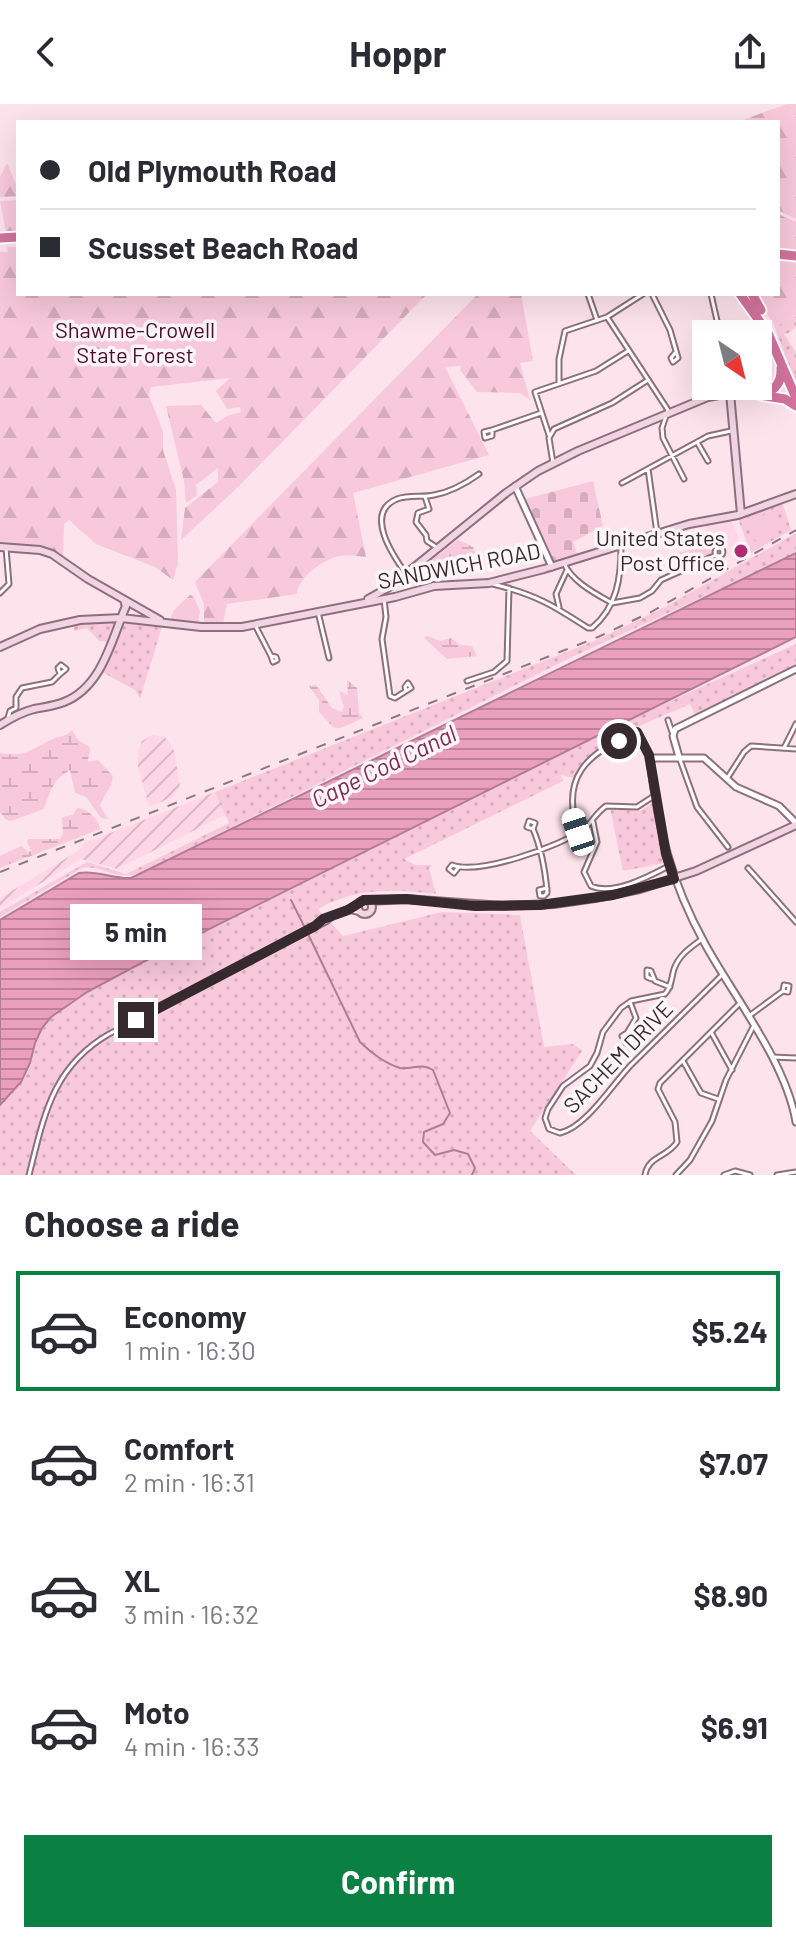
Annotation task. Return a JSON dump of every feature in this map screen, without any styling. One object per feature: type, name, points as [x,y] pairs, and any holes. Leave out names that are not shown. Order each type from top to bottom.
[{"type":"highway","points":[[741,296],[763,325],[796,398]]},
{"type":"highway","points":[[751,296],[779,343],[796,389]]},
{"type":"highway","points":[[772,389],[779,383],[780,358]]},
{"type":"highway","points":[[772,395],[796,406]]},
{"type":"main road","points":[[361,602],[391,586],[515,486],[553,463],[700,400]]},
{"type":"main road","points":[[731,400],[741,514]]},
{"type":"main road","name":"SANDWICH ROAD","points":[[0,647],[31,632],[62,623],[111,617],[201,627],[255,625],[437,586],[489,583],[552,567],[566,567],[621,545],[695,523],[741,514],[796,494]]},
{"type":"main road","points":[[3,548],[40,550],[52,554],[163,622]]},
{"type":"main road","points":[[384,599],[391,586]]},
{"type":"main road","points":[[0,725],[33,709],[64,702],[87,687],[98,672],[124,618],[125,601]]},
{"type":"main road","points":[[111,617],[116,630]]},
{"type":"main road","points":[[384,900],[368,913],[362,913],[359,907],[365,901],[384,900],[475,906],[540,905],[613,895],[674,879],[726,860],[796,824]]},
{"type":"main road","points":[[365,901],[372,909]]},
{"type":"street","points":[[589,296],[597,320]]},
{"type":"street","points":[[559,383],[559,359],[565,331],[607,317],[640,296]]},
{"type":"street","points":[[653,296],[670,330],[675,353]]},
{"type":"street","points":[[711,296],[717,320]]},
{"type":"street","points":[[607,317],[669,412],[663,426],[663,438],[684,479]]},
{"type":"street","points":[[553,463],[549,435],[535,392],[596,371],[629,350]]},
{"type":"street","points":[[549,435],[560,426],[612,403],[648,380]]},
{"type":"street","points":[[492,430],[541,413]]},
{"type":"street","points":[[656,418],[663,426]]},
{"type":"street","points":[[622,483],[714,433],[735,430]]},
{"type":"street","points":[[697,442],[708,461]]},
{"type":"street","points":[[648,469],[657,534]]},
{"type":"street","points":[[406,574],[387,546],[382,522],[387,508],[396,500],[455,489],[479,474]]},
{"type":"street","points":[[515,486],[552,567]]},
{"type":"street","points":[[425,497],[429,509],[418,513],[416,522],[427,541],[437,549]]},
{"type":"street","points":[[489,583],[543,599],[591,628],[612,603],[618,584],[621,545]]},
{"type":"street","points":[[0,593],[9,584],[3,548]]},
{"type":"street","points":[[560,608],[556,594],[566,567],[595,593],[612,603],[640,598],[661,580],[716,555]]},
{"type":"street","points":[[467,681],[494,672],[507,661],[509,588]]},
{"type":"street","points":[[543,599],[556,594]]},
{"type":"street","points":[[384,599],[386,617],[382,639],[389,694],[395,698],[406,691]]},
{"type":"street","points":[[318,612],[329,658]]},
{"type":"street","points":[[255,625],[271,656]]},
{"type":"street","points":[[673,736],[680,726],[796,669]]},
{"type":"street","points":[[16,708],[16,695],[22,688],[52,682],[60,674]]},
{"type":"street","points":[[8,719],[8,713],[16,708],[33,709]]},
{"type":"street","points":[[668,720],[698,810],[728,847]]},
{"type":"street","points":[[784,748],[796,724]]},
{"type":"street","points":[[578,832],[571,801],[579,773],[596,756],[637,732],[650,758],[654,796],[674,879],[702,939],[754,1026],[754,1033],[732,1070],[712,1121],[696,1150],[676,1175]]},
{"type":"street","points":[[727,779],[749,747],[796,749]]},
{"type":"street","points":[[650,758],[704,758],[740,789],[772,803],[789,814],[796,824]]},
{"type":"street","points":[[458,868],[493,863],[542,849],[578,832],[606,806],[637,807],[654,796]]},
{"type":"street","points":[[789,814],[796,809]]},
{"type":"street","points":[[592,821],[597,840],[584,872],[591,886],[603,889],[644,879],[669,866]]},
{"type":"street","points":[[533,829],[542,849],[547,888]]},
{"type":"street","points":[[748,868],[796,922]]},
{"type":"street","points":[[29,1175],[54,1090],[70,1066],[88,1048],[109,1034],[365,901]]},
{"type":"street","points":[[348,910],[362,913]]},
{"type":"street","name":"SACHEM DRIVE","points":[[702,939],[681,957],[670,987],[660,997],[630,1002],[621,1008],[604,1030],[590,1066],[563,1086],[548,1109],[546,1122],[555,1133],[569,1130],[589,1113],[627,1069],[723,974]]},
{"type":"street","points":[[652,979],[670,987]]},
{"type":"street","points":[[748,1016],[783,991]]},
{"type":"street","points":[[627,1033],[636,1018],[630,1002]]},
{"type":"street","points":[[645,1175],[650,1163],[671,1150],[677,1142],[678,1132],[658,1088],[660,1083],[740,1003]]},
{"type":"street","points":[[711,1032],[732,1070]]},
{"type":"street","points":[[754,1033],[770,1057],[791,1100],[796,1122]]},
{"type":"street","points":[[770,1057],[796,1058]]},
{"type":"street","points":[[683,1061],[701,1093],[720,1099]]},
{"type":"street","points":[[724,1175],[735,1171],[750,1175]]},
{"type":"street","points":[[777,1175],[796,1172]]},
{"type":"shaded area","points":[[731,520],[738,537],[736,545],[731,547],[736,562],[726,541],[711,544],[704,523]]},
{"type":"shaded area","points":[[152,735],[165,737],[174,750],[180,785],[173,797],[149,807],[138,766],[138,752],[142,741]]},
{"type":"shaded area","points":[[218,791],[231,812],[117,869],[81,859],[0,908],[0,898],[83,848],[82,844]]},
{"type":"green space","points":[[787,104],[796,104],[796,219],[780,211],[780,120],[743,120]]},
{"type":"green space","points":[[7,163],[16,184],[16,196],[0,197],[0,177]]},
{"type":"green space","points":[[16,200],[16,233],[6,233],[0,201]]},
{"type":"green space","points":[[780,215],[796,222],[796,250],[780,248]]},
{"type":"green space","name":"Shawme-Crowell State Forest","points":[[7,247],[16,247],[16,296],[425,296],[238,487],[181,540],[185,508],[218,482],[218,468],[196,485],[197,495],[186,503],[184,481],[166,406],[201,405],[216,423],[241,412],[240,407],[227,409],[216,391],[230,378],[151,387],[149,395],[163,432],[163,450],[176,490],[178,563],[173,580],[155,567],[96,544],[69,520],[64,524],[63,558],[48,549],[0,545],[0,252],[8,252]]},
{"type":"green space","points":[[780,258],[796,260],[796,320],[775,326],[755,296],[780,296]]},
{"type":"green space","points":[[476,296],[521,296],[533,361],[520,363],[530,400],[520,393],[477,392],[460,370],[461,366],[445,367],[489,455],[353,493],[366,557],[339,556],[319,565],[302,581],[297,594],[227,604],[223,623],[204,623],[204,604],[195,582]]},
{"type":"green space","points":[[796,320],[796,327],[784,334],[796,353],[796,384],[774,325]]},
{"type":"green space","points":[[593,481],[603,526],[573,542],[578,556],[554,563],[525,499]]},
{"type":"green space","points":[[782,502],[791,530],[751,553],[738,519]]},
{"type":"green space","points":[[773,511],[776,523],[774,532],[769,540],[758,547],[748,522]]},
{"type":"green space","points":[[796,533],[796,552],[775,564],[570,658],[140,873],[122,875],[82,868],[0,917],[0,912],[87,862],[126,874],[229,823],[215,792],[599,639],[665,607]]},
{"type":"green space","points":[[458,540],[473,547],[475,553],[470,560],[424,574],[423,566]]},
{"type":"green space","points":[[718,542],[711,557],[681,569],[675,554]]},
{"type":"green space","points":[[193,595],[200,611],[198,624],[173,622],[171,617],[174,610]]},
{"type":"green space","points":[[112,620],[115,628],[110,642],[99,641],[87,628],[74,631],[74,623]]},
{"type":"green space","points":[[133,620],[163,623],[140,699],[135,690],[102,672],[116,635]]},
{"type":"green space","points":[[428,636],[440,641],[451,638],[460,645],[472,646],[477,656],[447,659],[424,638]]},
{"type":"green space","points":[[796,644],[796,664],[695,715],[690,704],[642,725],[595,753],[574,778],[561,775],[563,781],[404,859],[415,865],[432,865],[429,868],[436,894],[376,891],[347,897],[318,909],[343,936],[442,912],[520,915],[544,1047],[573,1044],[582,1051],[530,1131],[576,1175],[0,1175],[0,1105],[21,1082],[42,1028],[51,1017],[87,992],[618,725]]},
{"type":"green space","points":[[347,680],[357,688],[359,713],[363,718],[334,728],[319,712],[319,700],[309,686],[316,685],[332,708],[341,712],[344,707],[339,691],[348,695]]},
{"type":"green space","points":[[72,730],[78,740],[90,747],[88,762],[98,760],[113,776],[100,806],[108,819],[101,818],[86,797],[75,793],[70,770],[55,783],[44,809],[11,821],[5,819],[0,812],[0,753],[23,753]]},
{"type":"green space","points":[[653,803],[664,863],[623,871],[610,808],[640,811]]},
{"type":"green space","points":[[77,808],[92,815],[100,829],[0,868],[0,856],[21,846],[28,852],[32,851],[28,839],[60,839],[63,834],[62,817],[73,815]]},
{"type":"water","name":"Cape Cod Canal","points":[[796,553],[796,637],[87,992],[51,1017],[42,1028],[21,1082],[0,1105],[0,920],[79,873],[131,878]]},
{"type":"waterway","points":[[291,900],[304,926]]},
{"type":"waterway","points":[[308,934],[360,1042],[378,1057],[400,1068],[424,1067],[433,1070],[450,1113],[443,1124],[424,1132],[423,1142],[435,1155],[454,1150],[468,1154],[475,1168],[472,1175]]},
{"type":"railway","points":[[0,872],[598,637],[651,612],[796,530]]},
{"type":"place","name":"United States Post Office","points":[[741,551]]},
{"type":"route","points":[[136,1020],[364,900],[406,899],[475,906],[540,905],[613,895],[674,879],[654,796],[649,755],[637,732],[619,741]]}]
